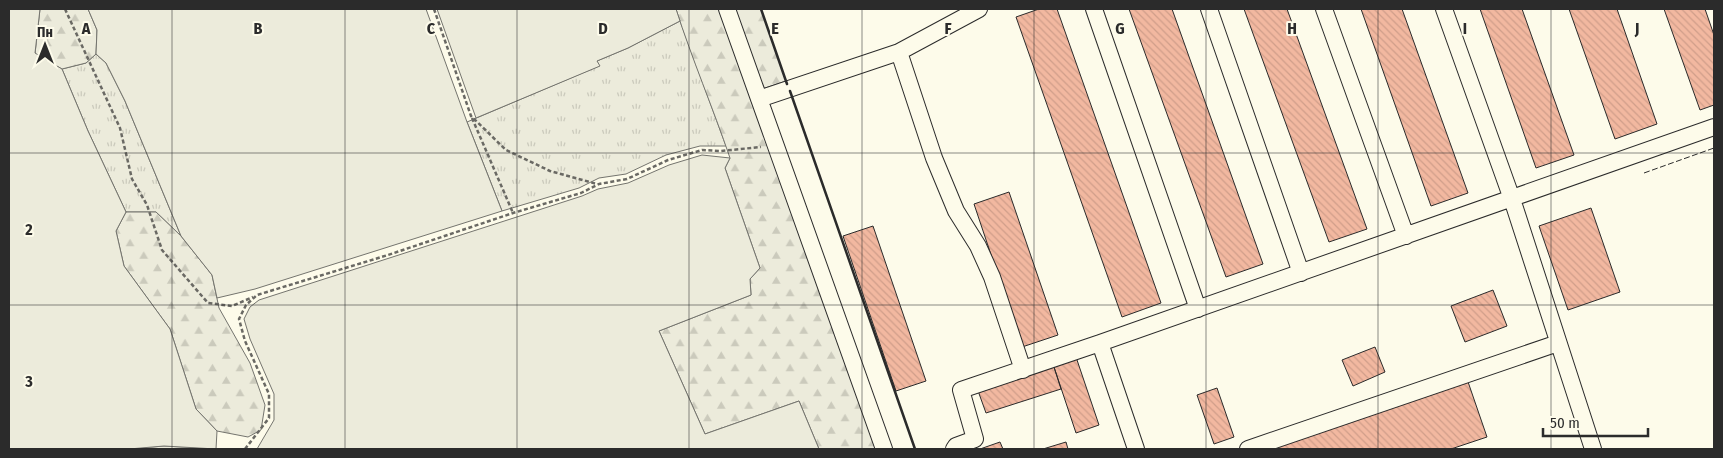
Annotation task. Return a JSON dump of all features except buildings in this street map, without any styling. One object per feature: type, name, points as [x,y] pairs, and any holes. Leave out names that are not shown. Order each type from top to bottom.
[{"type":"street","points":[[727,9],[884,449]]},
{"type":"street","points":[[759,99],[899,52],[979,9]]},
{"type":"street","points":[[1094,9],[1198,309]]},
{"type":"street","points":[[1208,9],[1301,272]]},
{"type":"street","points":[[1324,9],[1406,236]]},
{"type":"street","points":[[1444,9],[1512,199],[1593,449]]},
{"type":"street","points":[[899,52],[934,158],[956,211],[978,246],[992,277],[1023,370]]},
{"type":"street","points":[[954,449],[956,446],[975,439],[961,390],[1198,309],[1714,127]]},
{"type":"street","points":[[1248,449],[1558,342]]},
{"type":"street","points":[[1100,343],[1136,449]]},
{"type":"path","points":[[65,9],[120,128],[132,179],[147,205],[162,250],[208,303],[232,306],[257,295],[388,255],[581,192],[599,184],[627,179],[668,160],[702,150],[721,151],[776,145]]},
{"type":"path","points":[[434,9],[471,116],[513,213]]},
{"type":"path","points":[[471,116],[506,150],[550,171],[599,184]]},
{"type":"path","points":[[245,449],[270,418],[270,394],[245,341],[239,319],[246,305],[257,295]]},
{"type":"green space","points":[[9,9],[40,9],[35,53],[62,69],[88,131],[126,212],[116,231],[124,266],[170,329],[196,409],[217,431],[216,449],[164,446],[129,449],[9,449]]},
{"type":"green space","points":[[40,9],[88,9],[97,30],[96,54],[86,63],[62,69],[35,54]]},
{"type":"green space","points":[[88,9],[426,9],[502,211],[255,289],[217,298],[212,275],[181,236],[125,101],[106,63],[96,54],[97,30]]},
{"type":"green space","points":[[437,9],[676,9],[680,21],[628,48],[597,61],[600,66],[476,118]]},
{"type":"green space","points":[[676,9],[722,9],[877,449],[819,449],[799,401],[705,434],[659,331],[751,295],[750,279],[760,268],[725,168],[730,158]]},
{"type":"green space","points":[[734,9],[761,9],[786,81],[762,89]]},
{"type":"green space","points":[[680,21],[726,146],[700,146],[666,155],[626,174],[599,178],[579,188],[502,211],[467,122],[599,66],[597,61],[628,48]]},
{"type":"green space","points":[[96,54],[106,63],[125,101],[181,236],[156,212],[126,212],[88,131],[62,69],[86,63]]},
{"type":"green space","points":[[702,155],[730,158],[725,168],[760,268],[750,279],[751,295],[659,331],[705,434],[799,401],[819,449],[257,449],[274,420],[274,394],[250,339],[244,319],[250,307],[259,300],[582,196],[598,189],[628,183],[669,165]]},
{"type":"green space","points":[[126,212],[156,212],[181,236],[212,275],[219,308],[250,363],[265,405],[261,430],[248,437],[217,431],[196,409],[170,329],[124,266],[116,231]]},
{"type":"green space","points":[[164,446],[221,449],[129,449]]},
{"type":"fence","points":[[1644,173],[1714,148]]},
{"type":"wall","points":[[761,9],[787,84]]},
{"type":"wall","points":[[790,91],[915,449]]}]
